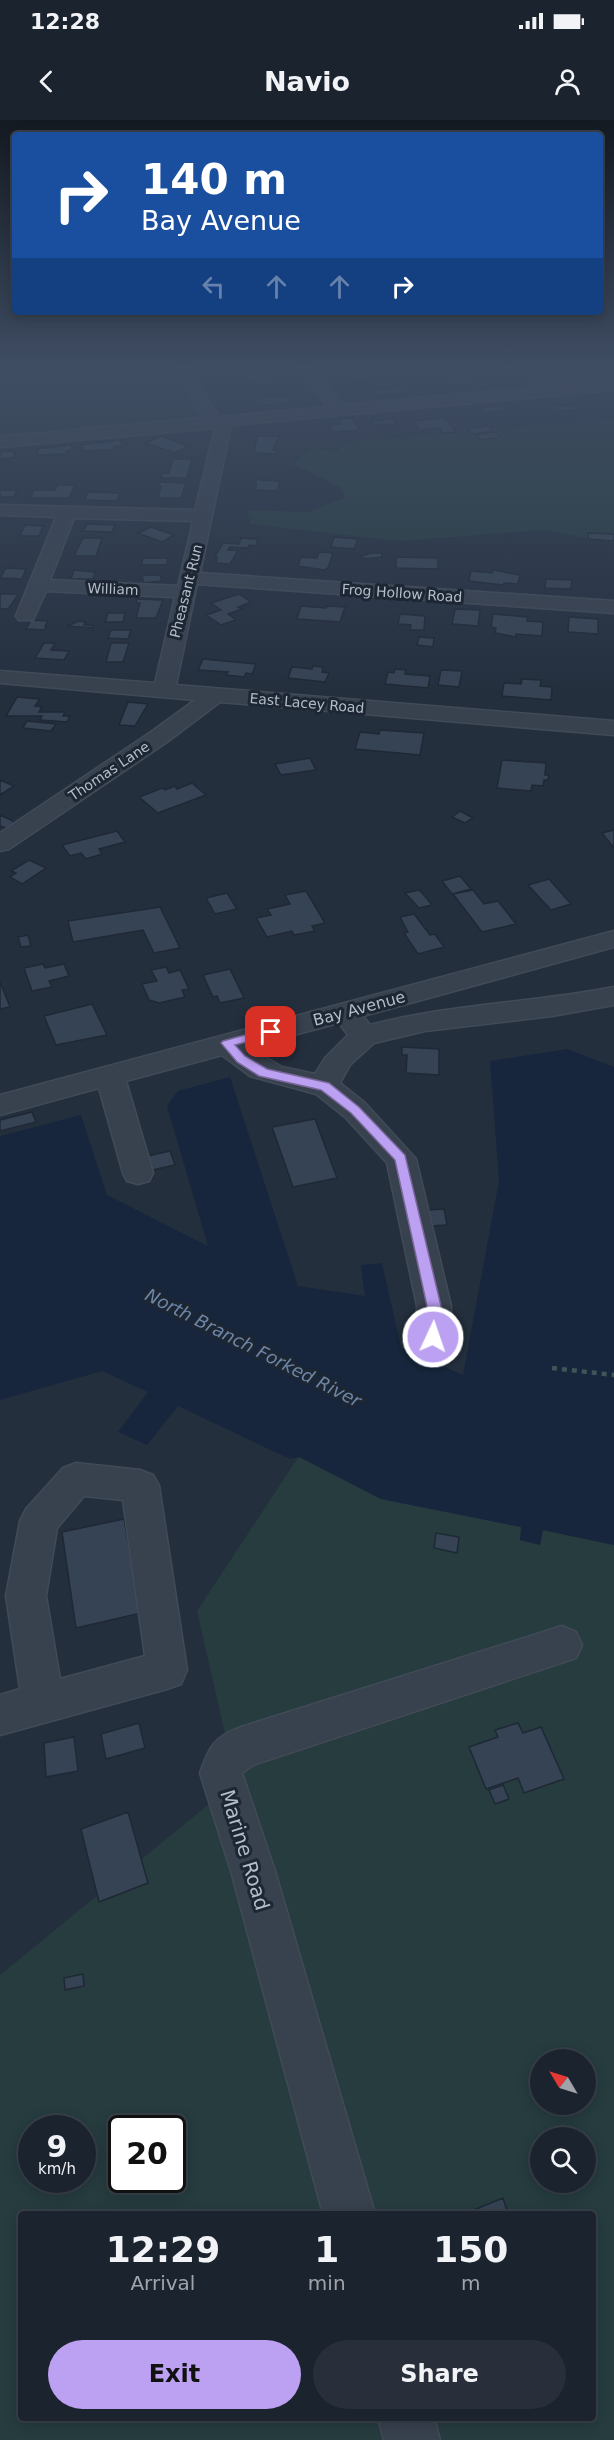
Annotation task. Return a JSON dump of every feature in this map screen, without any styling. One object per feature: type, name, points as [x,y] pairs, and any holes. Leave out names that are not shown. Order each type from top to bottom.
[{"type":"street","name":"Pheasant Run","points":[[164,690],[189,585],[211,476]]},
{"type":"street","points":[[0,510],[204,516]]},
{"type":"street","points":[[26,616],[67,512]]},
{"type":"street","name":"William","points":[[39,585],[189,585]]},
{"type":"street","name":"Frog Hollow Road","points":[[189,585],[614,608]]},
{"type":"street","name":"East Lacey Road","points":[[0,677],[614,728]]},
{"type":"street","name":"Thomas Lane","points":[[0,844],[159,737],[215,695]]},
{"type":"street","name":"Bay Avenue","points":[[0,1105],[614,939]]},
{"type":"street","points":[[429,989],[440,1008],[442,1021]]},
{"type":"street","points":[[325,1086],[326,1076],[341,1057],[364,1036],[442,1021],[576,1005],[614,996]]},
{"type":"street","points":[[346,1011],[364,1036]]},
{"type":"street","points":[[227,1043],[241,1059],[263,1073],[325,1086],[355,1110],[401,1158],[434,1306],[433,1337]]},
{"type":"street","points":[[110,1075],[138,1173]]},
{"type":"street","points":[[0,1715],[167,1670],[140,1486],[76,1479],[39,1521],[26,1596],[43,1703]]},
{"type":"street","name":"Marine Road","points":[[348,2211],[253,1871],[221,1773],[226,1759],[241,1748],[562,1645]]},
{"type":"street","points":[[407,2421],[412,2440]]},
{"type":"path","points":[[552,1368],[614,1375]]},
{"type":"green space","points":[[318,476],[614,476],[614,543],[543,530],[400,541],[250,524],[247,510],[308,512],[345,498],[342,488]]},
{"type":"green space","points":[[299,1456],[381,1499],[521,1527],[521,1540],[540,1545],[542,1530],[614,1545],[614,2440],[0,2440],[0,1975],[236,1782],[197,1611]]},
{"type":"water","name":"North Branch Forked River","points":[[567,1049],[614,1067],[614,1545],[543,1530],[540,1545],[520,1540],[521,1527],[381,1499],[299,1457],[290,1459],[178,1406],[147,1445],[118,1432],[148,1392],[102,1371],[0,1400],[0,1136],[81,1115],[107,1195],[208,1246],[167,1106],[178,1091],[230,1077],[298,1286],[365,1296],[361,1265],[382,1263],[401,1347],[463,1375],[499,1181],[490,1061]]},
{"type":"building","points":[[161,476],[187,476],[187,478]]},
{"type":"building","points":[[256,479],[280,481],[277,491],[256,490]]},
{"type":"building","points":[[159,482],[186,483],[181,498],[158,498],[161,486],[158,486]]},
{"type":"building","points":[[57,485],[75,485],[69,498],[30,498],[34,490],[55,490]]},
{"type":"building","points":[[0,490],[17,490],[14,497],[0,497]]},
{"type":"building","points":[[88,492],[120,493],[117,501],[85,500]]},
{"type":"building","points":[[88,524],[115,525],[112,532],[82,531]]},
{"type":"building","points":[[25,525],[43,526],[39,536],[20,536]]},
{"type":"building","points":[[151,527],[174,535],[162,542],[138,533]]},
{"type":"building","points":[[588,533],[614,534],[614,541],[588,539]]},
{"type":"building","points":[[334,537],[358,539],[354,549],[331,547]]},
{"type":"building","points":[[83,538],[102,538],[96,556],[74,556]]},
{"type":"building","points":[[241,538],[258,539],[256,546],[230,547],[228,550],[238,550],[230,564],[216,563],[217,557],[215,557],[223,543],[239,544]]},
{"type":"building","points":[[319,552],[333,553],[328,568],[324,570],[298,566],[301,557],[317,558]]},
{"type":"building","points":[[382,553],[382,557],[365,559],[361,556]]},
{"type":"building","points":[[396,557],[438,558],[438,569],[396,568]]},
{"type":"building","points":[[143,558],[168,558],[167,565],[141,565]]},
{"type":"building","points":[[6,568],[26,569],[22,579],[0,578]]},
{"type":"building","points":[[74,570],[95,572],[93,579],[71,579]]},
{"type":"building","points":[[493,570],[520,575],[518,584],[504,583],[503,585],[469,581],[471,571],[492,573]]},
{"type":"building","points":[[145,575],[160,575],[162,581],[143,583],[143,579],[139,579]]},
{"type":"building","points":[[546,579],[572,580],[571,589],[545,588]]},
{"type":"building","points":[[0,594],[18,595],[8,609],[0,609]]},
{"type":"building","points":[[239,594],[251,602],[238,607],[242,609],[228,614],[236,620],[221,625],[206,615],[221,610],[211,603]]},
{"type":"building","points":[[137,599],[163,600],[156,618],[136,618],[140,603],[136,603]]},
{"type":"building","points":[[301,606],[345,607],[340,622],[297,619]]},
{"type":"building","points":[[455,609],[480,610],[478,626],[452,624]]},
{"type":"building","points":[[108,613],[125,613],[123,622],[105,622]]},
{"type":"building","points":[[400,614],[425,616],[424,630],[410,630],[411,625],[398,624]]},
{"type":"building","points":[[493,614],[528,617],[527,621],[543,622],[542,636],[516,634],[516,637],[495,633],[496,628],[491,627]]},
{"type":"building","points":[[569,617],[598,619],[598,634],[568,632]]},
{"type":"building","points":[[31,620],[48,621],[45,626],[47,627],[43,630],[26,629]]},
{"type":"building","points":[[79,621],[86,622],[84,625],[94,626],[93,628],[67,626]]},
{"type":"building","points":[[111,630],[131,630],[128,639],[108,638]]},
{"type":"building","points":[[419,637],[434,638],[433,647],[417,645]]},
{"type":"building","points":[[44,643],[55,643],[51,650],[69,651],[64,660],[35,658]]},
{"type":"building","points":[[111,643],[129,643],[123,662],[106,662]]},
{"type":"building","points":[[203,659],[256,664],[252,674],[246,673],[244,677],[226,675],[228,672],[198,670]]},
{"type":"building","points":[[313,666],[323,667],[322,672],[329,673],[325,682],[288,678],[292,667],[312,669]]},
{"type":"building","points":[[395,669],[406,670],[405,674],[430,676],[428,688],[385,684],[388,672],[394,673]]},
{"type":"building","points":[[441,670],[462,671],[459,687],[438,685]]},
{"type":"building","points":[[522,679],[541,680],[540,686],[552,687],[551,700],[502,696],[504,683],[521,684]]},
{"type":"building","points":[[17,697],[40,699],[35,706],[42,707],[39,712],[65,712],[63,716],[70,716],[67,722],[40,720],[42,716],[6,716]]},
{"type":"building","points":[[128,702],[148,704],[135,726],[119,725]]},
{"type":"building","points":[[27,721],[56,724],[51,731],[23,728]]},
{"type":"building","points":[[380,730],[424,733],[420,755],[355,749],[360,732],[379,734]]},
{"type":"building","points":[[310,758],[316,770],[281,775],[275,764]]},
{"type":"building","points":[[502,760],[546,763],[545,775],[549,775],[548,780],[544,780],[543,786],[532,785],[531,791],[497,788]]},
{"type":"building","points":[[0,780],[14,786],[0,795]]},
{"type":"building","points":[[192,783],[206,795],[158,813],[139,797],[162,788],[165,790],[175,786],[177,789]]},
{"type":"building","points":[[460,811],[473,818],[465,823],[452,817]]},
{"type":"building","points":[[0,815],[15,822],[6,828],[0,826]]},
{"type":"building","points":[[614,830],[614,848],[602,833]]},
{"type":"building","points":[[117,831],[125,842],[99,849],[102,854],[86,859],[81,853],[70,856],[62,845]]},
{"type":"building","points":[[29,860],[46,868],[22,884],[10,877],[16,873],[11,871]]},
{"type":"building","points":[[460,876],[471,889],[452,894],[442,881]]},
{"type":"building","points":[[549,879],[571,904],[551,910],[528,885]]},
{"type":"building","points":[[419,890],[432,905],[419,908],[405,893]]},
{"type":"building","points":[[473,890],[484,904],[498,901],[516,924],[482,932],[453,894]]},
{"type":"building","points":[[306,891],[325,923],[312,926],[315,931],[294,935],[292,931],[267,937],[256,918],[271,915],[267,909],[290,904],[285,895]]},
{"type":"building","points":[[227,893],[237,909],[215,914],[206,898]]},
{"type":"building","points":[[160,907],[180,948],[154,953],[143,930],[73,942],[68,921]]},
{"type":"building","points":[[414,914],[430,935],[435,934],[444,947],[418,954],[404,933],[408,932],[400,917]]},
{"type":"building","points":[[28,935],[31,946],[21,947],[18,937]]},
{"type":"building","points":[[43,964],[45,968],[64,964],[69,976],[49,981],[52,987],[32,991],[24,968]]},
{"type":"building","points":[[166,967],[169,973],[180,970],[189,989],[182,990],[185,997],[159,1003],[149,1000],[142,984],[157,981],[151,970]]},
{"type":"building","points":[[230,969],[244,998],[220,1003],[217,996],[213,997],[203,975]]},
{"type":"building","points":[[0,982],[10,1007],[0,1009]]},
{"type":"building","points":[[92,1004],[107,1035],[56,1045],[44,1016]]},
{"type":"building","points":[[402,1047],[439,1049],[439,1075],[406,1073],[407,1055],[402,1055]]},
{"type":"building","points":[[32,1112],[36,1122],[0,1131],[0,1120]]},
{"type":"building","points":[[315,1119],[337,1178],[293,1187],[272,1127]]},
{"type":"building","points":[[170,1151],[175,1165],[152,1170],[148,1156]]},
{"type":"building","points":[[444,1209],[447,1225],[431,1226],[428,1210]]},
{"type":"building","points":[[124,1519],[141,1613],[76,1628],[62,1532]]},
{"type":"building","points":[[436,1533],[459,1537],[457,1553],[434,1548]]},
{"type":"building","points":[[139,1723],[145,1748],[106,1759],[101,1734]]},
{"type":"building","points":[[518,1723],[523,1733],[541,1727],[564,1779],[524,1793],[518,1778],[486,1789],[469,1747],[498,1737],[495,1730]]},
{"type":"building","points":[[74,1737],[78,1771],[46,1777],[44,1743]]},
{"type":"building","points":[[503,1785],[509,1799],[495,1804],[489,1790]]},
{"type":"building","points":[[128,1812],[148,1883],[99,1902],[81,1829]]},
{"type":"building","points":[[83,1974],[84,1986],[65,1990],[64,1978]]},
{"type":"building","points":[[503,2198],[507,2211],[471,2211]]},
{"type":"route","points":[[271,1032],[227,1043],[241,1059],[263,1073],[325,1086],[355,1110],[401,1158],[434,1306],[433,1337]]}]
